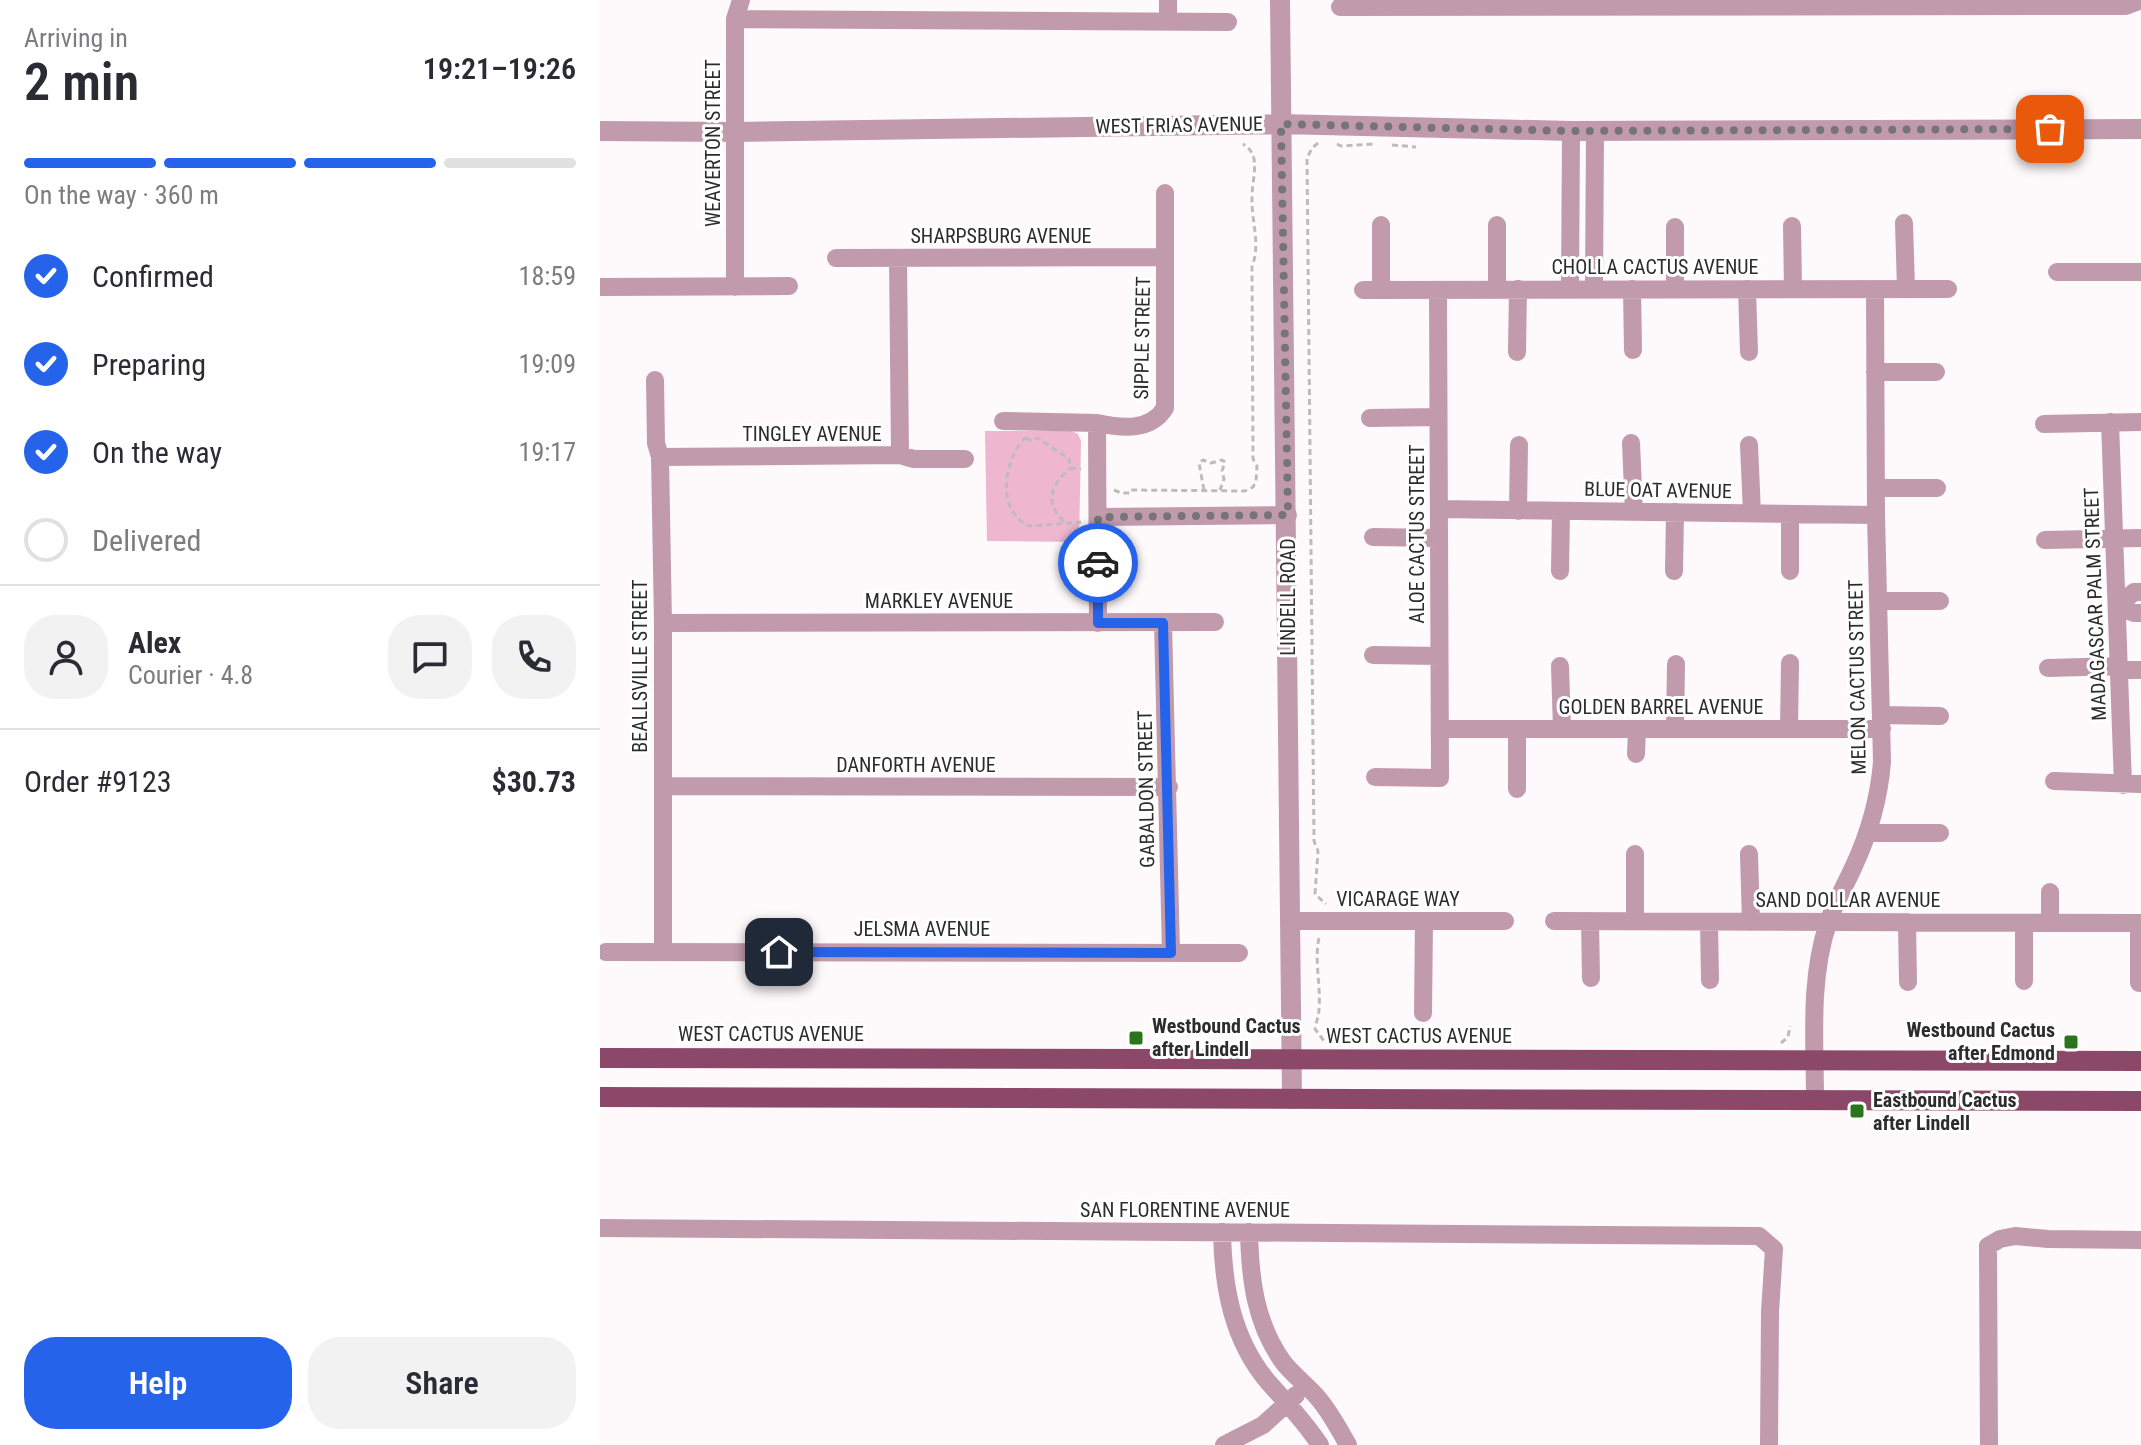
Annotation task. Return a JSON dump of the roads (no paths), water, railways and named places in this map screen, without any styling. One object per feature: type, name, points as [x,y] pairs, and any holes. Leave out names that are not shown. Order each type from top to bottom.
[{"type":"main road","name":"WEST CACTUS AVENUE","points":[[600,1058],[2141,1061]]},
{"type":"main road","points":[[600,1097],[2141,1101]]},
{"type":"street","name":"WEAVERTON STREET","points":[[735,287],[735,19],[741,0]]},
{"type":"street","points":[[1168,0],[1168,20]]},
{"type":"street","name":"LINDELL ROAD","points":[[1280,0],[1292,1099]]},
{"type":"street","points":[[1340,7],[1457,3],[2126,6],[2141,0]]},
{"type":"street","points":[[735,19],[1228,22]]},
{"type":"street","name":"WEST FRIAS AVENUE","points":[[600,131],[1281,124],[1571,131],[2141,129]]},
{"type":"street","points":[[1570,288],[1571,131]]},
{"type":"street","points":[[1594,288],[1595,131]]},
{"type":"street","name":"SIPPLE STREET","points":[[1003,421],[1097,423],[1114,427],[1138,426],[1159,417],[1165,408],[1165,193]]},
{"type":"street","points":[[1904,223],[1906,289]]},
{"type":"street","name":"CHOLLA CACTUS AVENUE","points":[[1381,225],[1372,290],[1948,289]]},
{"type":"street","points":[[1497,225],[1497,289]]},
{"type":"street","points":[[1792,226],[1793,289]]},
{"type":"street","points":[[1675,227],[1675,289]]},
{"type":"street","name":"SHARPSBURG AVENUE","points":[[836,258],[1165,257]]},
{"type":"street","points":[[898,258],[900,455]]},
{"type":"street","points":[[2057,272],[2141,272]]},
{"type":"street","points":[[600,287],[789,286]]},
{"type":"street","points":[[1517,352],[1518,289]]},
{"type":"street","points":[[1632,289],[1633,350]]},
{"type":"street","points":[[1747,289],[1749,352]]},
{"type":"street","name":"MELON CACTUS STREET","points":[[1815,1100],[1816,978],[1828,922],[1867,833],[1879,790],[1881,722],[1875,289]]},
{"type":"street","name":"ALOE CACTUS STREET","points":[[1375,777],[1440,778],[1438,290]]},
{"type":"street","points":[[1875,372],[1936,372]]},
{"type":"street","name":"BEALLSVILLE STREET","points":[[655,380],[656,443],[660,457],[663,623],[663,952]]},
{"type":"street","points":[[1370,418],[1438,417]]},
{"type":"street","name":"MADAGASCAR PALM STREET","points":[[2110,422],[2120,668],[2132,785]]},
{"type":"street","points":[[2044,424],[2141,422]]},
{"type":"street","points":[[1097,423],[1090,520],[1098,623]]},
{"type":"street","points":[[1631,443],[1634,512]]},
{"type":"street","points":[[1518,511],[1519,445]]},
{"type":"street","points":[[1749,445],[1752,513]]},
{"type":"street","name":"TINGLEY AVENUE","points":[[660,457],[900,455],[914,459],[965,459]]},
{"type":"street","points":[[1876,488],[1937,488]]},
{"type":"street","name":"BLUE OAT AVENUE","points":[[1439,509],[1876,515]]},
{"type":"street","points":[[1560,571],[1561,511]]},
{"type":"street","points":[[1674,571],[1675,512]]},
{"type":"street","points":[[1790,514],[1790,571]]},
{"type":"street","points":[[1090,520],[1288,515]]},
{"type":"street","points":[[1373,537],[1439,538]]},
{"type":"street","points":[[2045,540],[2141,538]]},
{"type":"street","points":[[2141,592],[2134,592],[2118,606],[2141,613]]},
{"type":"street","points":[[1878,601],[1940,601]]},
{"type":"street","name":"MARKLEY AVENUE","points":[[663,623],[1215,622]]},
{"type":"street","name":"GABALDON STREET","points":[[1163,623],[1171,953]]},
{"type":"street","points":[[1373,655],[1439,656]]},
{"type":"street","points":[[1789,729],[1790,663]]},
{"type":"street","points":[[1675,729],[1676,664]]},
{"type":"street","points":[[1560,666],[1562,729]]},
{"type":"street","points":[[2048,668],[2141,670]]},
{"type":"street","name":"GOLDEN BARREL AVENUE","points":[[1440,729],[1789,729],[1940,716]]},
{"type":"street","points":[[1517,729],[1517,789]]},
{"type":"street","points":[[1636,754],[1637,729]]},
{"type":"street","points":[[2054,781],[2088,780],[2132,785]]},
{"type":"street","name":"DANFORTH AVENUE","points":[[663,786],[1169,787]]},
{"type":"street","points":[[1867,833],[1940,833]]},
{"type":"street","points":[[1635,854],[1635,921]]},
{"type":"street","points":[[1749,854],[1751,922]]},
{"type":"street","points":[[2050,892],[2050,923]]},
{"type":"street","name":"VICARAGE WAY","points":[[1290,921],[1505,921]]},
{"type":"street","points":[[1423,1013],[1424,921]]},
{"type":"street","name":"SAND DOLLAR AVENUE","points":[[1554,921],[2140,923]]},
{"type":"street","points":[[1590,921],[1591,978]]},
{"type":"street","points":[[1709,922],[1710,980]]},
{"type":"street","points":[[1907,922],[1908,982]]},
{"type":"street","points":[[2024,923],[2024,981]]},
{"type":"street","points":[[2139,983],[2140,923]]},
{"type":"street","name":"JELSMA AVENUE","points":[[606,952],[1239,953]]},
{"type":"street","name":"SAN FLORENTINE AVENUE","points":[[600,1228],[1759,1236],[1774,1249],[1769,1445]]},
{"type":"street","points":[[1222,1232],[1225,1286],[1231,1314],[1267,1381],[1320,1445]]},
{"type":"street","points":[[1249,1232],[1250,1271],[1257,1307],[1269,1338],[1284,1363],[1329,1412],[1348,1445]]},
{"type":"street","points":[[1989,1445],[1988,1246],[2015,1236],[2141,1240]]},
{"type":"street","points":[[1224,1445],[1263,1425],[1306,1386]]},
{"type":"place","name":"Westbound Cactus after Lindell","points":[[1136,1038]]},
{"type":"place","name":"Westbound Cactus after Edmond","points":[[2071,1042]]},
{"type":"place","name":"Eastbound Cactus after Lindell","points":[[1857,1111]]}]
